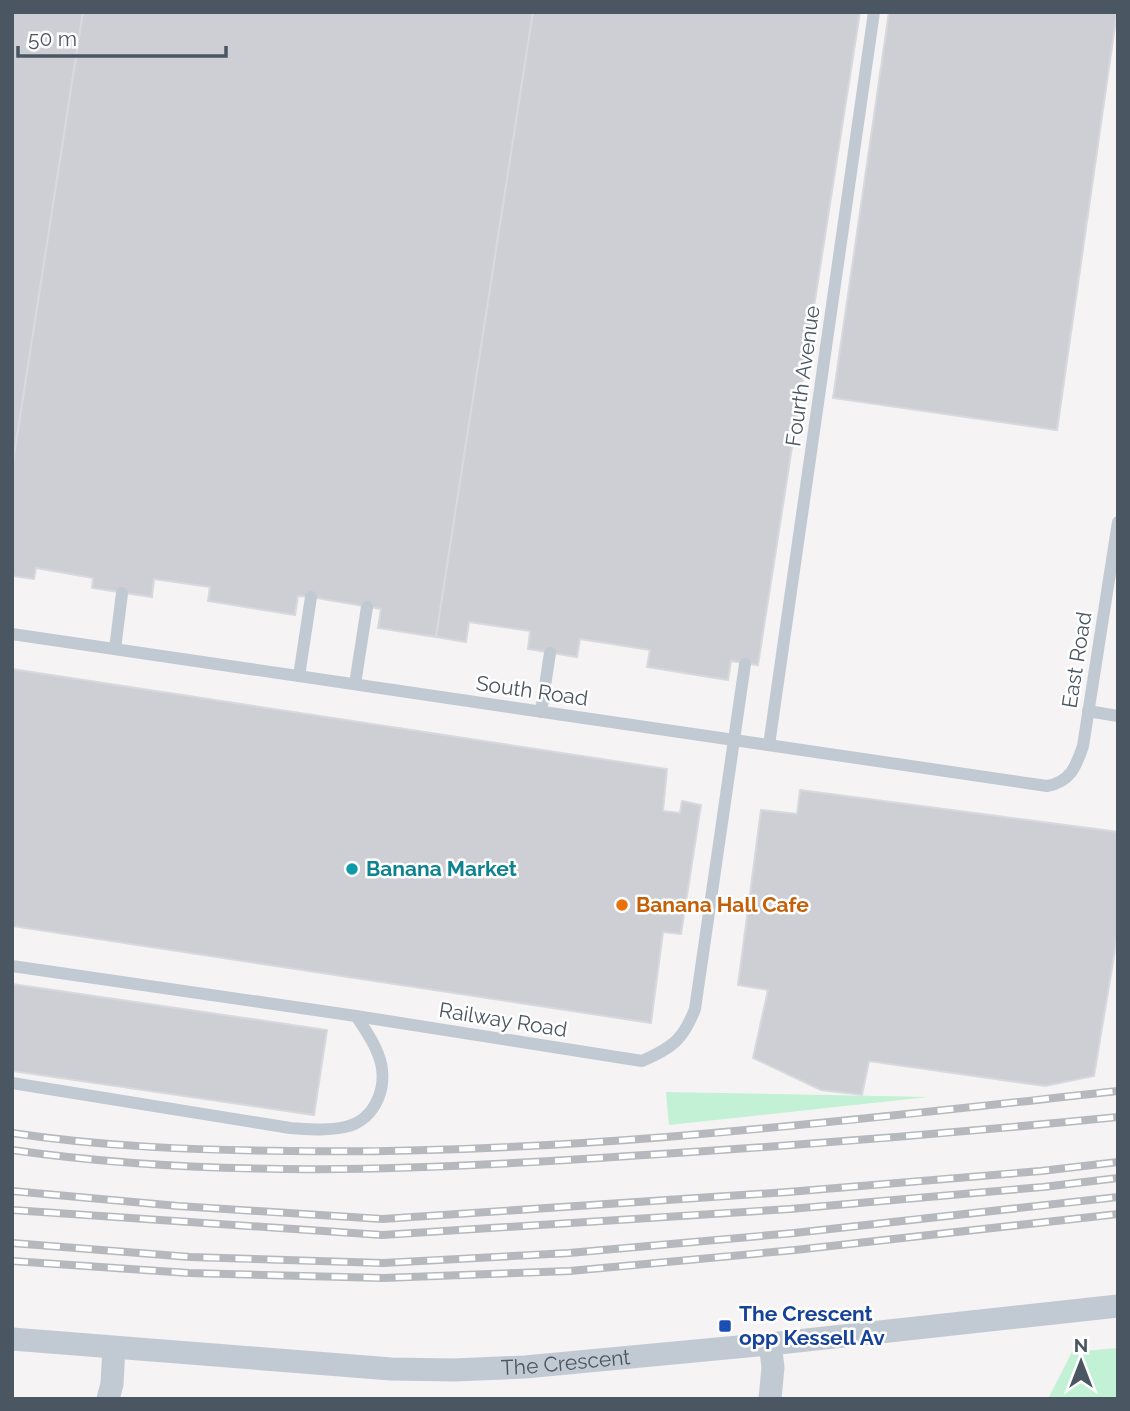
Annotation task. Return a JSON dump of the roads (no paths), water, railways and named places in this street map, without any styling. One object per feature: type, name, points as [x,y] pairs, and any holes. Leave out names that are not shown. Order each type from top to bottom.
[{"type":"street","name":"The Crescent","points":[[12,1339],[391,1369],[454,1370],[525,1367],[770,1344],[1118,1306]]},
{"type":"street","points":[[770,1344],[773,1367],[770,1399]]},
{"type":"street","points":[[108,1399],[112,1384],[114,1348]]},
{"type":"lane","name":"Fourth Avenue","points":[[769,745],[874,12]]},
{"type":"lane","name":"East Road","points":[[1047,786],[1068,778],[1076,766],[1083,746],[1118,522]]},
{"type":"lane","points":[[115,649],[122,593]]},
{"type":"lane","points":[[299,676],[311,597]]},
{"type":"lane","points":[[355,684],[367,607]]},
{"type":"lane","name":"South Road","points":[[12,634],[1047,786]]},
{"type":"lane","points":[[541,712],[550,653]]},
{"type":"lane","points":[[734,741],[745,664]]},
{"type":"lane","points":[[1088,711],[1118,716]]},
{"type":"lane","name":"Railway Road","points":[[12,966],[642,1061],[666,1051],[685,1033],[695,1009],[734,741]]},
{"type":"lane","points":[[12,1083],[290,1128],[345,1127],[364,1120],[376,1106],[381,1084],[382,1068],[378,1052],[356,1016]]},
{"type":"railway","points":[[12,1133],[116,1145],[221,1150],[394,1151],[498,1148],[705,1134],[1118,1091]]},
{"type":"railway","points":[[12,1150],[166,1165],[397,1168],[751,1148],[1118,1117]]},
{"type":"railway","points":[[12,1191],[178,1206],[382,1219],[788,1192],[1118,1162]]},
{"type":"railway","points":[[12,1210],[382,1235],[790,1209],[1118,1178]]},
{"type":"railway","points":[[12,1243],[190,1257],[383,1263],[569,1253],[794,1233],[1118,1197]]},
{"type":"railway","points":[[12,1261],[189,1273],[383,1278],[570,1271],[795,1250],[1118,1214]]},
{"type":"place","name":"Banana Market","points":[[352,869]]},
{"type":"place","name":"Banana Hall Cafe","points":[[622,905]]},
{"type":"place","name":"The Crescent opp Kessell Av","points":[[725,1326]]}]
